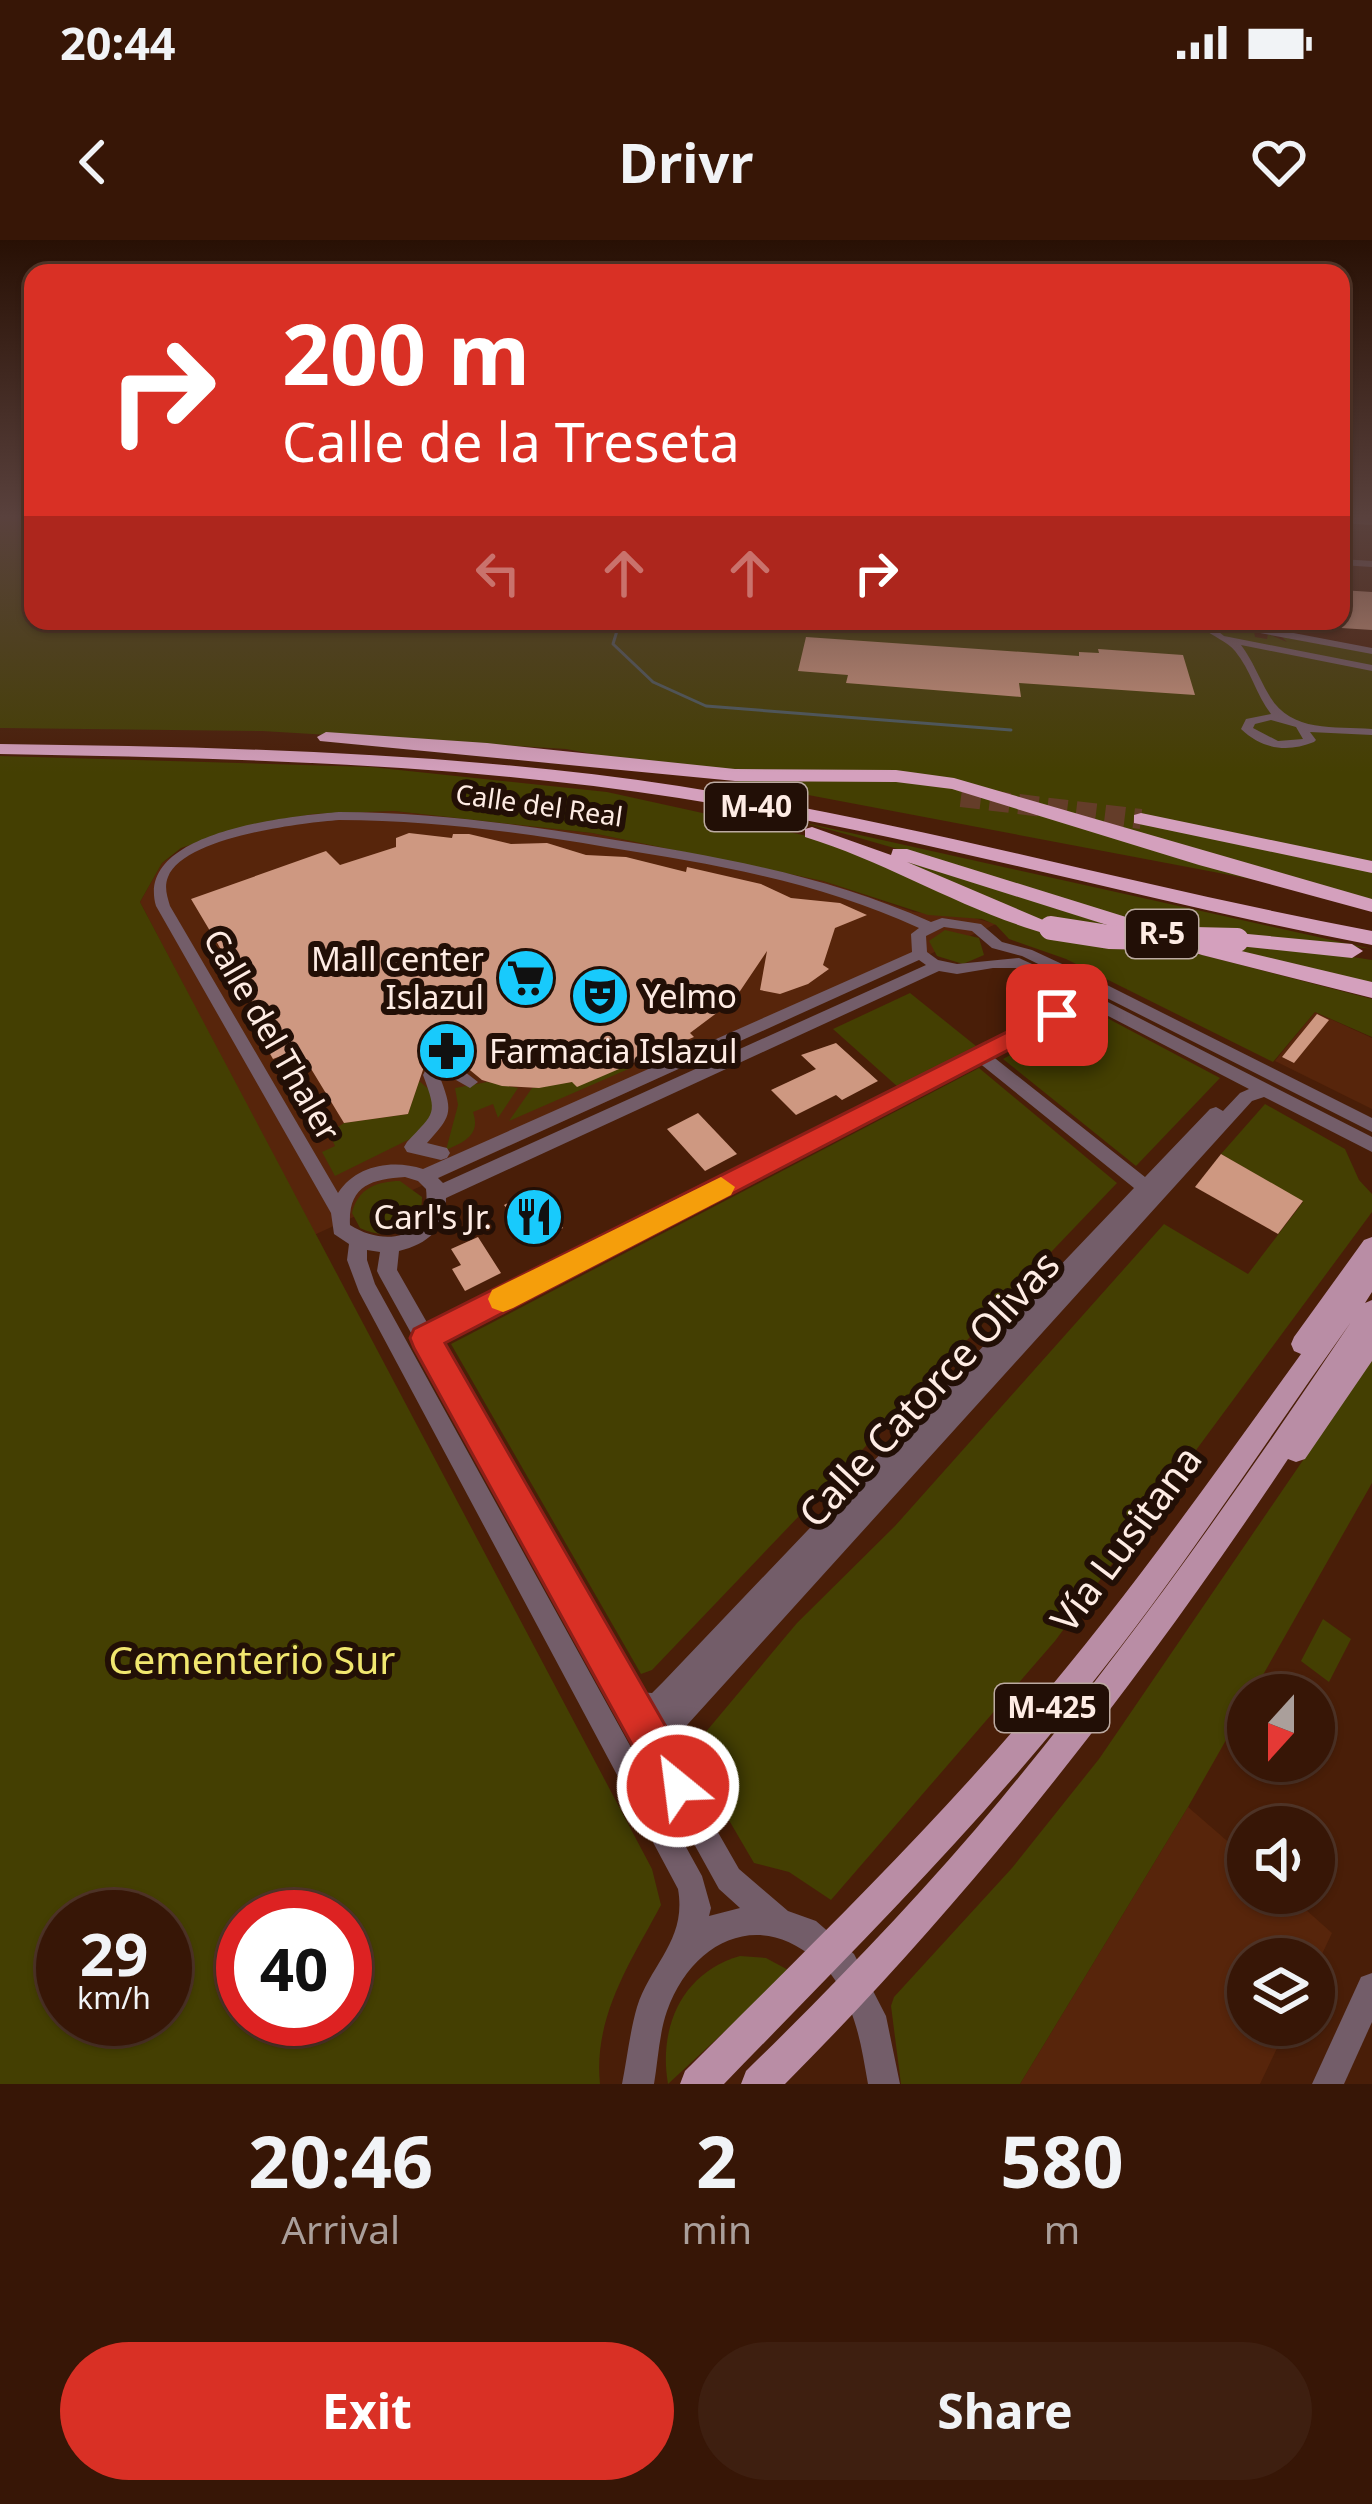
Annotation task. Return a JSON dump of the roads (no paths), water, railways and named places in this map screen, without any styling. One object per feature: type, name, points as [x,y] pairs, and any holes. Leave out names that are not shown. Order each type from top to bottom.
[{"type":"highway","name":"M-40","points":[[0,749],[269,735],[487,748],[735,775],[881,775],[954,784],[1227,868],[1372,906]]},
{"type":"highway","name":"M-40","points":[[0,737],[423,762],[683,792],[1372,938]]},
{"type":"highway","name":"M-40","points":[[139,745],[436,769],[698,805]]},
{"type":"highway","name":"M-40","points":[[139,745],[428,751],[711,784],[1372,923]]},
{"type":"highway","points":[[487,748],[772,784],[961,797]]},
{"type":"highway","points":[[698,805],[851,845],[994,911],[1051,928],[1109,938],[1237,940],[1372,954]]},
{"type":"highway","name":"R-5","points":[[698,805],[891,850],[1210,950],[1372,990]]},
{"type":"highway","points":[[1142,819],[1372,866]]},
{"type":"main road","points":[[1248,1444],[1264,1399],[1372,1246]]},
{"type":"main road","name":"M-425","points":[[1248,1444],[1372,1274]]},
{"type":"main road","name":"M-425","points":[[759,2084],[860,1988],[1063,1748],[1257,1487],[1372,1310]]},
{"type":"main road","points":[[1257,1487],[1280,1471],[1372,1341]]},
{"type":"main road","name":"Vía Lusitana","points":[[830,1950],[860,1925],[1039,1725],[1248,1444]]},
{"type":"main road","name":"M-425","points":[[698,2084],[830,1950]]},
{"type":"street","points":[[1208,630],[1248,646],[1372,668]]},
{"type":"street","points":[[1248,646],[1262,637],[1260,630],[1372,651]]},
{"type":"street","points":[[1248,646],[1265,712]]},
{"type":"street","points":[[1265,712],[1308,732],[1372,734]]},
{"type":"street","points":[[1265,712],[1250,721],[1247,729],[1267,742],[1298,745],[1308,732]]},
{"type":"street","name":"Calle del Real","points":[[156,889],[161,873],[182,856],[223,838],[293,822],[387,816],[512,828],[729,865],[849,893],[928,926],[959,922],[976,927],[996,952],[1372,1145]]},
{"type":"street","name":"Calle del Thaler","points":[[156,889],[193,965],[338,1210]]},
{"type":"street","points":[[928,926],[916,944],[928,960]]},
{"type":"street","name":"Calle del Real","points":[[431,1184],[928,960],[971,971],[996,952],[1028,953],[1372,1126]]},
{"type":"street","points":[[425,1338],[1090,997]]},
{"type":"street","points":[[980,1054],[1144,1186]]},
{"type":"street","name":"Calle Catorce Olivas","points":[[632,1705],[657,1706],[673,1690],[1144,1186],[1237,1093],[1240,1084],[1234,1072]]},
{"type":"street","points":[[441,1153],[413,1147],[440,1117],[442,1104],[431,1076],[460,1074],[470,1082]]},
{"type":"street","name":"Calle Catorce Olivas","points":[[658,1752],[667,1727],[886,1488],[1246,1097],[1267,1089]]},
{"type":"street","points":[[405,1170],[431,1184],[437,1211],[426,1229],[390,1247],[358,1244],[341,1229],[338,1210],[346,1192],[362,1179],[405,1170]]},
{"type":"street","points":[[358,1244],[357,1259],[366,1286],[692,1886],[696,1908],[686,1948]]},
{"type":"street","points":[[390,1247],[387,1270],[729,1879],[777,1922],[830,1950],[860,1988],[882,2054],[884,2084]]},
{"type":"street","points":[[638,2084],[641,2032],[656,1990],[686,1948],[728,1920],[752,1916],[777,1922]]},
{"type":"street","points":[[1328,2084],[1372,1988]]},
{"type":"waterway","points":[[617,630],[613,644],[653,682],[706,706],[1011,730]]},
{"type":"tunnel","points":[[961,797],[1141,819]]},
{"type":"place","name":"Mall center Islazul","points":[[526,978]]},
{"type":"place","name":"Yelmo","points":[[600,996]]},
{"type":"place","name":"Farmacia Islazul","points":[[447,1051]]},
{"type":"place","name":"Carl's Jr.","points":[[534,1217]]},
{"type":"park label","name":"Cementerio Sur","points":[[252,1660]]}]
